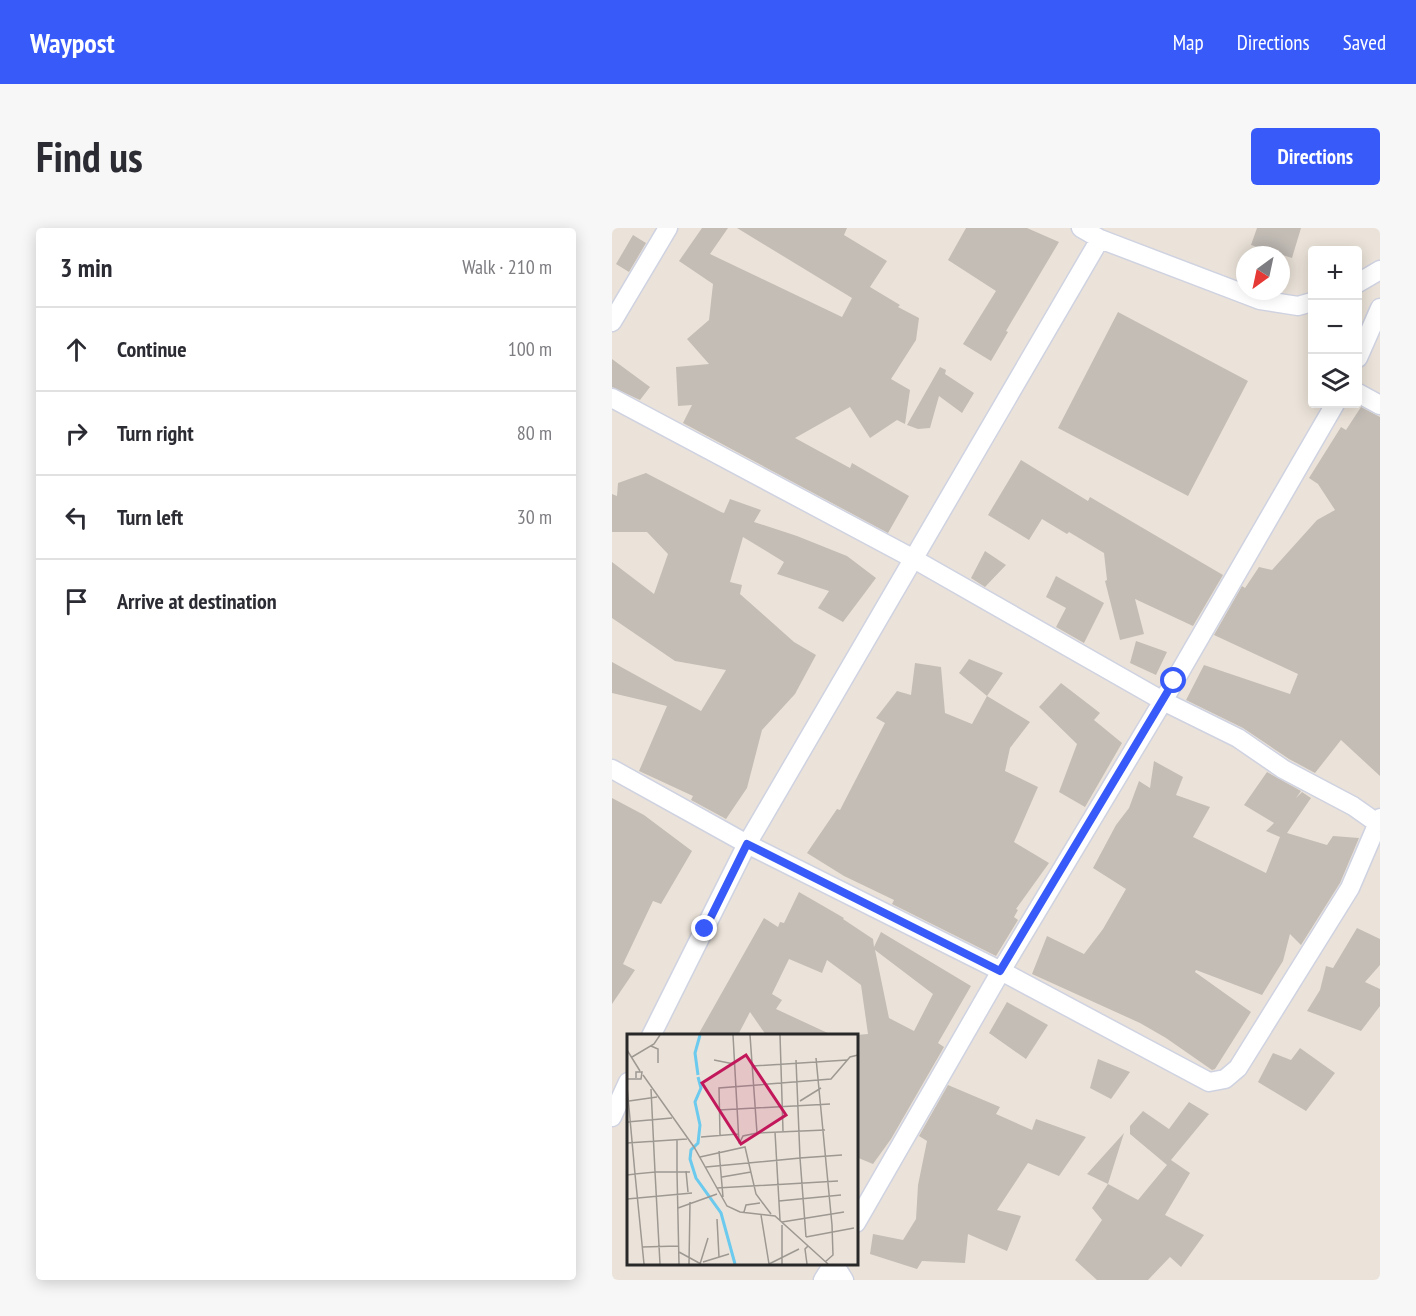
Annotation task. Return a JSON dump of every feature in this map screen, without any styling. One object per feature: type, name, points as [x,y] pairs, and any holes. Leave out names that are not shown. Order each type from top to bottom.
[{"type":"street","points":[[612,321],[668,228]]},
{"type":"street","points":[[1082,228],[1100,239],[1260,300],[1298,306],[1308,303]]},
{"type":"street","points":[[652,1034],[747,844],[1100,239]]},
{"type":"street","points":[[1362,281],[1380,270]]},
{"type":"street","points":[[1360,354],[1380,308]]},
{"type":"street","points":[[1362,395],[1380,405]]},
{"type":"street","points":[[612,398],[912,558],[1163,701],[1238,738],[1283,769],[1378,821],[1350,888],[1238,1068],[1225,1079],[1209,1082],[1000,971],[747,844],[612,769]]},
{"type":"street","points":[[858,1220],[1000,971],[1163,701],[1333,408]]},
{"type":"street","points":[[612,1117],[621,1090]]},
{"type":"street","points":[[823,1280],[833,1265]]},
{"type":"street","points":[[835,1265],[844,1280]]},
{"type":"building","points":[[702,228],[728,228],[710,254],[842,317],[852,298],[737,228],[847,228],[844,235],[887,261],[870,287],[900,305],[898,307],[919,318],[916,340],[891,379],[910,390],[905,424],[897,420],[870,438],[850,407],[795,438],[850,468],[852,463],[909,496],[888,533],[683,423],[692,405],[678,406],[676,367],[709,364],[687,339],[709,320],[713,284],[679,261]]},
{"type":"building","points":[[966,228],[1027,228],[1059,242],[1006,331],[1008,332],[991,361],[963,344],[996,291],[948,260]]},
{"type":"building","points":[[1257,228],[1301,228],[1292,258],[1290,257],[1290,246],[1251,245]]},
{"type":"building","points":[[633,235],[646,243],[629,272],[616,264]]},
{"type":"building","points":[[1118,312],[1248,381],[1188,496],[1058,428]]},
{"type":"building","points":[[612,359],[650,387],[640,400],[612,387]]},
{"type":"building","points":[[940,367],[946,370],[945,374],[974,393],[962,413],[939,396],[930,428],[918,429],[907,425]]},
{"type":"building","points":[[1360,408],[1380,417],[1380,776],[1341,740],[1315,773],[1289,759],[1243,728],[1186,700],[1204,665],[1290,694],[1298,674],[1214,635],[1242,586],[1245,588],[1259,567],[1272,570],[1317,520],[1335,510],[1318,484],[1309,478],[1341,427],[1346,430]]},
{"type":"building","points":[[1021,460],[1088,501],[1090,497],[1223,575],[1193,626],[1135,599],[1144,634],[1120,640],[1105,581],[1107,580],[1104,553],[1042,519],[1029,540],[988,515]]},
{"type":"building","points":[[646,473],[724,513],[730,499],[761,510],[754,522],[847,556],[876,578],[843,622],[818,608],[829,591],[777,574],[784,562],[743,537],[730,582],[742,585],[740,594],[794,642],[816,655],[795,694],[762,730],[747,788],[726,819],[691,800],[693,796],[639,771],[667,706],[612,693],[612,662],[701,711],[726,670],[675,661],[612,618],[612,562],[654,594],[668,554],[647,532],[612,532],[612,494],[617,496],[618,483]]},
{"type":"building","points":[[985,551],[1006,565],[985,587],[971,578]]},
{"type":"building","points":[[1056,576],[1104,603],[1084,643],[1056,627],[1066,608],[1046,597]]},
{"type":"building","points":[[1136,641],[1167,652],[1156,675],[1130,663]]},
{"type":"building","points":[[969,659],[1003,673],[987,696],[959,673]]},
{"type":"building","points":[[915,663],[941,667],[945,713],[972,724],[987,696],[1030,722],[1010,748],[1005,771],[1038,787],[1014,842],[1049,863],[1016,909],[1018,910],[1014,917],[1018,920],[996,956],[892,904],[894,900],[844,876],[807,853],[837,809],[840,810],[885,723],[876,718],[897,691],[911,695]]},
{"type":"building","points":[[1061,683],[1100,713],[1094,720],[1122,743],[1085,807],[1059,792],[1077,744],[1039,707]]},
{"type":"building","points":[[1154,761],[1183,777],[1176,795],[1210,807],[1193,837],[1266,873],[1280,837],[1266,831],[1274,823],[1244,805],[1267,772],[1301,791],[1296,798],[1302,792],[1311,798],[1287,833],[1327,845],[1333,836],[1359,838],[1340,883],[1301,945],[1290,934],[1283,961],[1262,995],[1196,970],[1195,972],[1251,1012],[1215,1069],[1212,1070],[1140,1023],[1032,974],[1047,936],[1084,954],[1103,929],[1126,889],[1093,868],[1116,825],[1129,808],[1139,781],[1150,788]]},
{"type":"building","points":[[612,798],[644,815],[692,851],[661,904],[653,901],[623,964],[635,970],[612,1004]]},
{"type":"building","points":[[799,892],[844,918],[873,939],[874,947],[881,932],[971,986],[938,1043],[944,1047],[891,1139],[873,1164],[858,1158],[858,1035],[868,1034],[861,985],[827,960],[822,973],[789,959],[772,994],[782,1000],[776,1009],[830,1034],[765,1034],[750,1012],[739,1034],[699,1034],[764,918],[778,927],[780,922],[784,923]],"holes":[[[875,950],[933,994],[914,1031],[889,1018]]]},
{"type":"building","points":[[1357,928],[1380,939],[1380,965],[1365,982],[1380,989],[1380,1006],[1361,1031],[1307,1011],[1320,990],[1326,966],[1333,968]]},
{"type":"building","points":[[1007,1002],[1048,1025],[1026,1059],[989,1033]]},
{"type":"building","points":[[1300,1048],[1335,1073],[1306,1111],[1258,1082],[1273,1053],[1291,1060]]},
{"type":"building","points":[[1098,1059],[1130,1072],[1111,1099],[1090,1088]]},
{"type":"building","points":[[948,1085],[1000,1107],[996,1114],[1032,1130],[1036,1119],[1086,1137],[1059,1176],[1028,1163],[997,1210],[1021,1216],[1007,1251],[968,1234],[965,1263],[922,1261],[917,1269],[870,1254],[873,1234],[903,1240],[916,1219],[918,1185],[927,1141],[919,1136]]},
{"type":"building","points":[[1189,1102],[1209,1114],[1171,1160],[1190,1173],[1165,1215],[1204,1235],[1181,1267],[1170,1257],[1148,1280],[1097,1280],[1075,1260],[1102,1220],[1092,1208],[1108,1184],[1138,1200],[1167,1165],[1130,1134],[1130,1126],[1143,1111],[1169,1129]]},
{"type":"building","points":[[1124,1133],[1108,1184],[1087,1174]]},
{"type":"route","points":[[705,929],[747,844],[1000,971],[1174,681]]}]
